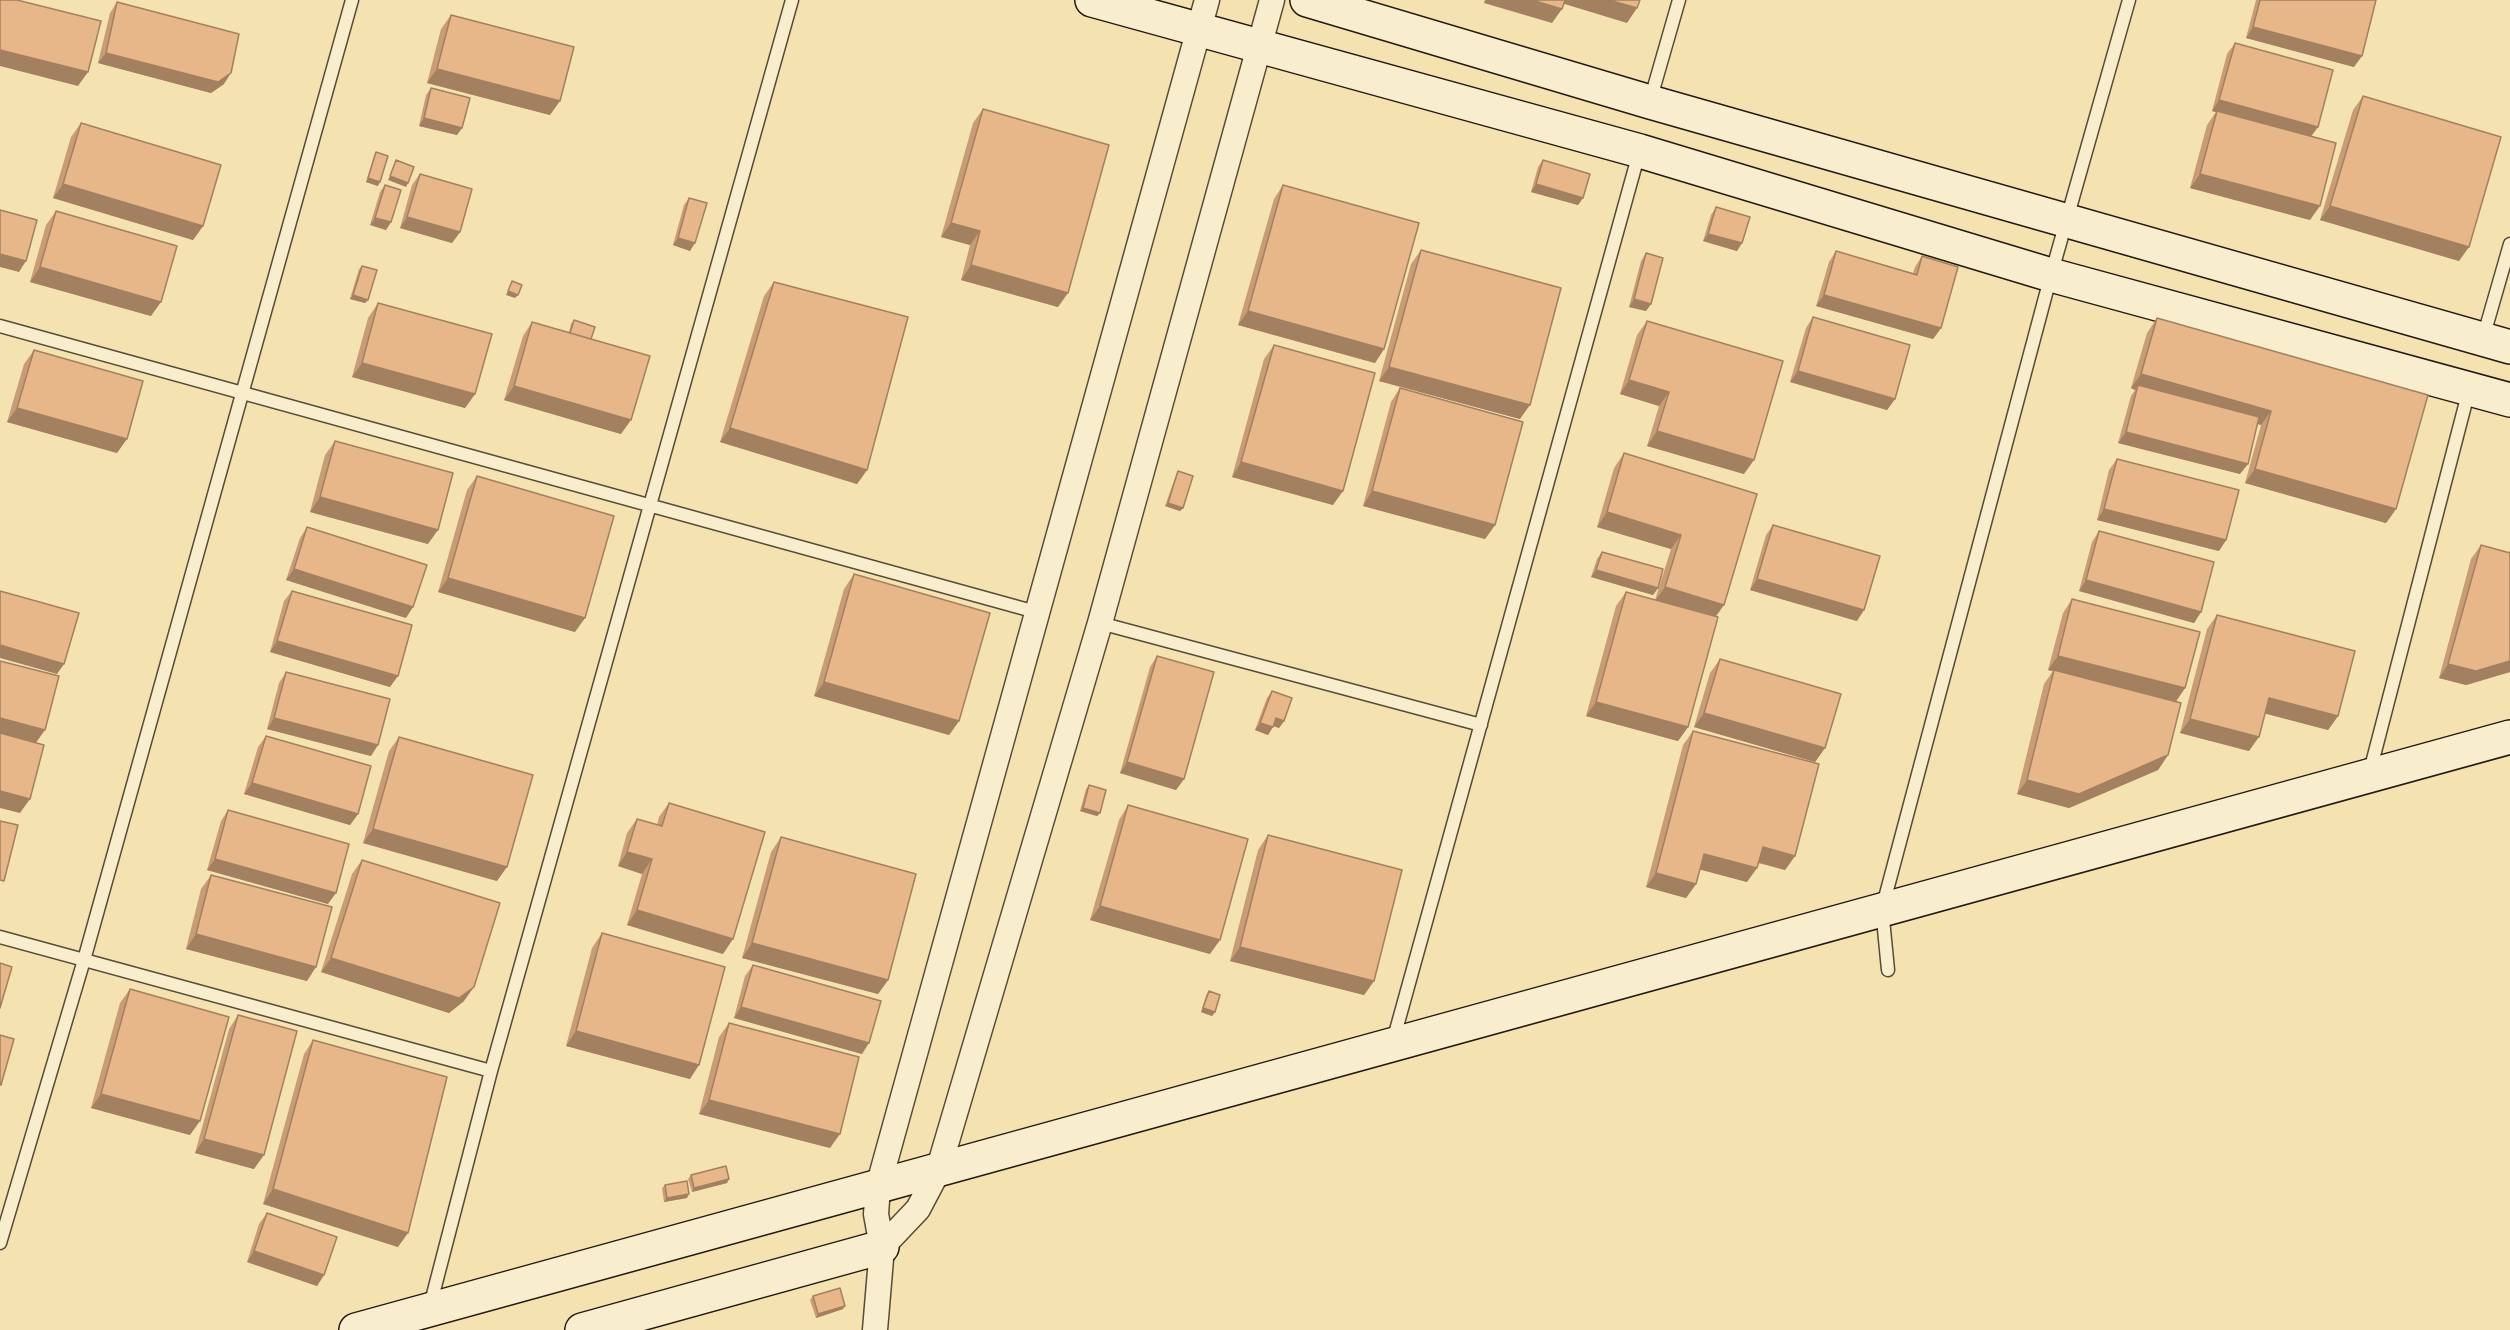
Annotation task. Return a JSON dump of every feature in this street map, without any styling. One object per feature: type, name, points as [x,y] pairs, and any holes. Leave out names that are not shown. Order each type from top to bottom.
[{"type":"street","points":[[1092,0],[1203,15],[1259,46],[1640,151],[2050,275],[2510,400]]},
{"type":"street","points":[[582,1330],[882,1247],[918,1209],[938,1171],[1100,623],[1272,0]]},
{"type":"street","points":[[1307,0],[1650,102],[2497,343]]},
{"type":"street","points":[[875,1330],[882,1247],[876,1214],[878,1187],[1203,15]]},
{"type":"street","points":[[356,1330],[2510,737]]},
{"type":"lane","points":[[0,1243],[84,960],[352,0]]},
{"type":"lane","points":[[429,1310],[491,1071],[792,0]]},
{"type":"lane","points":[[1650,102],[1679,0]]},
{"type":"lane","points":[[1887,970],[1882,909],[2050,275],[2129,0]]},
{"type":"lane","points":[[1392,1045],[1640,151]]},
{"type":"lane","points":[[2497,343],[2510,244]]},
{"type":"lane","points":[[0,326],[1036,612]]},
{"type":"lane","points":[[2369,775],[2469,389]]},
{"type":"lane","points":[[1100,623],[1481,725]]},
{"type":"lane","points":[[0,937],[491,1071]]},
{"type":"building","points":[[0,0],[17,0],[101,21],[88,72],[0,50]]},
{"type":"building","points":[[1532,0],[1565,0],[1562,9]]},
{"type":"building","points":[[1609,0],[1640,0],[1637,8]]},
{"type":"building","points":[[2260,0],[2376,0],[2362,56],[2253,27]]},
{"type":"building","points":[[117,2],[239,34],[231,73],[218,82],[106,53]]},
{"type":"building","points":[[451,15],[574,47],[560,101],[437,69]]},
{"type":"building","points":[[2235,43],[2333,70],[2318,127],[2219,100]]},
{"type":"building","points":[[431,88],[470,98],[462,128],[424,118]]},
{"type":"building","points":[[2363,96],[2501,137],[2469,247],[2330,206]]},
{"type":"building","points":[[983,109],[1109,145],[1068,293],[971,265],[980,231],[951,223]]},
{"type":"building","points":[[2217,111],[2336,143],[2320,206],[2200,174]]},
{"type":"building","points":[[81,123],[221,165],[203,226],[63,184]]},
{"type":"building","points":[[376,152],[388,156],[380,182],[368,178]]},
{"type":"building","points":[[396,160],[414,167],[408,183],[390,176]]},
{"type":"building","points":[[1543,160],[1590,174],[1583,198],[1536,184]]},
{"type":"building","points":[[420,174],[472,189],[460,232],[407,217]]},
{"type":"building","points":[[385,185],[401,190],[391,222],[375,218]]},
{"type":"building","points":[[1283,185],[1419,223],[1384,349],[1248,311]]},
{"type":"building","points":[[689,198],[707,203],[695,243],[678,238]]},
{"type":"building","points":[[1716,207],[1750,217],[1742,243],[1708,234]]},
{"type":"building","points":[[0,210],[37,220],[26,261],[0,254]]},
{"type":"building","points":[[56,211],[177,246],[161,302],[40,267]]},
{"type":"building","points":[[1421,250],[1561,288],[1530,405],[1389,367]]},
{"type":"building","points":[[1836,251],[1917,275],[1922,256],[1958,267],[1941,328],[1824,295]]},
{"type":"building","points":[[1646,253],[1663,258],[1651,304],[1634,299]]},
{"type":"building","points":[[362,266],[377,270],[368,300],[353,295]]},
{"type":"building","points":[[512,281],[522,285],[518,295],[508,291]]},
{"type":"building","points":[[774,282],[908,317],[867,470],[730,428]]},
{"type":"building","points":[[378,303],[492,334],[475,394],[362,363]]},
{"type":"building","points":[[1813,317],[1910,345],[1895,399],[1798,371]]},
{"type":"building","points":[[2157,318],[2428,395],[2396,509],[2255,469],[2271,411],[2141,374]]},
{"type":"building","points":[[574,320],[595,327],[591,339],[570,333]]},
{"type":"building","points":[[1647,321],[1783,361],[1754,460],[1657,431],[1669,392],[1629,380]]},
{"type":"building","points":[[532,322],[650,356],[631,420],[514,386]]},
{"type":"building","points":[[1274,345],[1375,373],[1343,491],[1241,462]]},
{"type":"building","points":[[34,350],[143,381],[127,439],[17,408]]},
{"type":"building","points":[[2138,385],[2259,417],[2248,464],[2126,432]]},
{"type":"building","points":[[1400,388],[1523,422],[1495,525],[1372,491]]},
{"type":"building","points":[[335,441],[453,473],[438,530],[320,497]]},
{"type":"building","points":[[1624,453],[1757,494],[1724,605],[1665,587],[1681,535],[1607,512]]},
{"type":"building","points":[[2117,459],[2239,490],[2226,540],[2104,509]]},
{"type":"building","points":[[1178,471],[1193,476],[1183,508],[1168,503]]},
{"type":"building","points":[[477,476],[614,516],[585,618],[448,578]]},
{"type":"building","points":[[1773,525],[1880,556],[1864,610],[1757,579]]},
{"type":"building","points":[[307,527],[427,565],[413,607],[294,569]]},
{"type":"building","points":[[2099,531],[2214,562],[2201,612],[2086,580]]},
{"type":"building","points":[[2481,545],[2510,553],[2510,661],[2476,671],[2448,664]]},
{"type":"building","points":[[1602,552],[1663,569],[1658,588],[1596,570]]},
{"type":"building","points":[[854,574],[990,613],[959,721],[824,682]]},
{"type":"building","points":[[0,591],[79,613],[64,664],[0,645]]},
{"type":"building","points":[[292,591],[412,625],[398,676],[277,641]]},
{"type":"building","points":[[1626,592],[1718,617],[1688,727],[1596,702]]},
{"type":"building","points":[[2072,599],[2200,632],[2185,688],[2058,656]]},
{"type":"building","points":[[2217,615],[2355,651],[2338,716],[2269,698],[2259,737],[2190,719]]},
{"type":"building","points":[[1157,656],[1214,672],[1184,779],[1127,762]]},
{"type":"building","points":[[1720,659],[1841,694],[1825,748],[1704,713]]},
{"type":"building","points":[[0,661],[59,676],[45,730],[0,718]]},
{"type":"building","points":[[2054,670],[2181,703],[2168,755],[2079,794],[2027,780]]},
{"type":"building","points":[[286,672],[390,699],[378,745],[274,718]]},
{"type":"building","points":[[1272,691],[1292,698],[1284,721],[1276,718],[1273,727],[1260,723]]},
{"type":"building","points":[[1693,731],[1819,764],[1795,856],[1763,847],[1757,868],[1704,854],[1696,884],[1656,873]]},
{"type":"building","points":[[0,733],[44,745],[30,799],[0,791]]},
{"type":"building","points":[[266,736],[371,766],[358,814],[252,783]]},
{"type":"building","points":[[399,737],[533,775],[507,867],[373,829]]},
{"type":"building","points":[[1089,785],[1106,790],[1100,813],[1083,808]]},
{"type":"building","points":[[669,803],[765,832],[733,939],[637,910],[652,859],[627,852],[637,819],[662,826]]},
{"type":"building","points":[[1128,805],[1248,839],[1220,940],[1100,906]]},
{"type":"building","points":[[228,810],[349,844],[336,893],[215,859]]},
{"type":"building","points":[[0,821],[18,825],[4,881],[0,880]]},
{"type":"building","points":[[1268,835],[1402,870],[1374,981],[1240,947]]},
{"type":"building","points":[[781,837],[916,874],[888,980],[752,943]]},
{"type":"building","points":[[362,860],[500,903],[474,987],[459,998],[331,958]]},
{"type":"building","points":[[211,875],[332,907],[316,967],[196,934]]},
{"type":"building","points":[[602,933],[725,967],[699,1065],[576,1031]]},
{"type":"building","points":[[0,963],[12,967],[0,1008]]},
{"type":"building","points":[[753,965],[881,1001],[869,1043],[741,1007]]},
{"type":"building","points":[[130,989],[229,1017],[200,1121],[101,1094]]},
{"type":"building","points":[[1209,991],[1220,995],[1215,1012],[1203,1008]]},
{"type":"building","points":[[238,1015],[297,1031],[264,1155],[204,1139]]},
{"type":"building","points":[[729,1023],[859,1057],[840,1134],[709,1100]]},
{"type":"building","points":[[0,1035],[14,1039],[1,1085],[0,1085]]},
{"type":"building","points":[[313,1040],[447,1077],[408,1233],[273,1189]]},
{"type":"building","points":[[726,1166],[729,1179],[694,1188],[691,1175]]},
{"type":"building","points":[[687,1181],[689,1194],[667,1198],[665,1185]]},
{"type":"building","points":[[267,1213],[337,1237],[324,1275],[254,1251]]},
{"type":"building","points":[[840,1288],[845,1306],[818,1314],[813,1296]]}]
